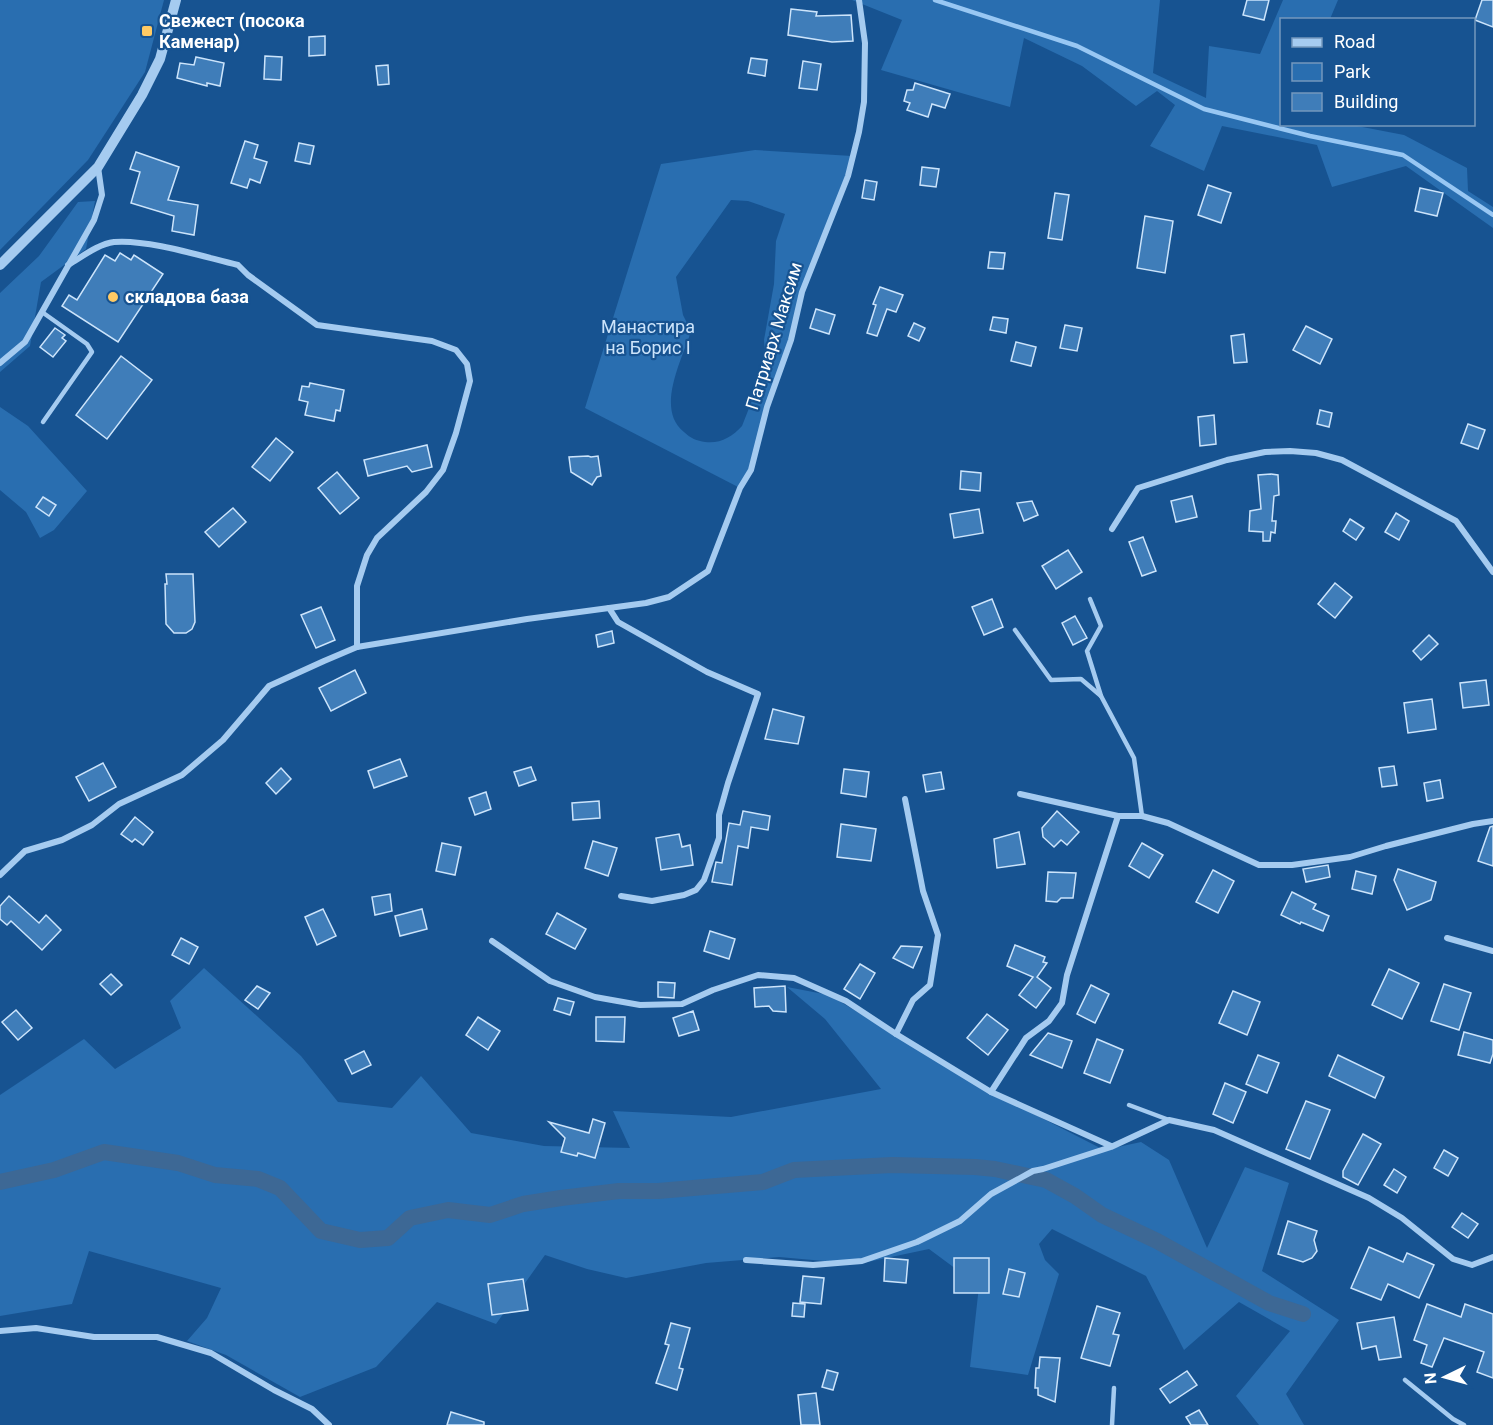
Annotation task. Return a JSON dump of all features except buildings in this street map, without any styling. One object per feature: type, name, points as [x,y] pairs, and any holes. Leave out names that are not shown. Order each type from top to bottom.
[{"type":"street","points":[[0,265],[98,167],[142,95],[160,59],[176,0]]},
{"type":"street","name":"Патриарх Максим","points":[[0,875],[26,851],[62,840],[92,825],[119,804],[182,775],[223,740],[268,686],[357,647],[527,619],[646,603],[669,597],[708,571],[740,488],[751,470],[767,408],[791,340],[802,292],[848,176],[864,102],[865,43],[859,0]]},
{"type":"street","points":[[0,363],[25,342],[94,220],[102,195],[98,167]]},
{"type":"street","points":[[68,265],[94,249],[112,242],[141,243],[238,265],[248,275],[318,325],[432,342],[456,350],[467,364],[471,381],[443,470],[426,492],[377,538],[367,555],[357,586],[357,647]]},
{"type":"street","points":[[1112,529],[1138,488],[1227,460],[1265,452],[1316,453],[1342,460],[1456,521],[1493,572]]},
{"type":"street","points":[[609,609],[618,622],[707,672],[758,694],[728,783],[720,815],[719,838],[704,880],[696,890],[684,895],[652,901],[621,896]]},
{"type":"street","points":[[1020,794],[1118,816],[1142,816],[1168,823],[1259,865],[1281,865],[1350,857],[1473,824],[1493,821]]},
{"type":"street","points":[[896,1034],[913,1000],[930,985],[938,935],[923,891],[905,799]]},
{"type":"street","points":[[991,1092],[1026,1038],[1049,1021],[1062,1003],[1066,975],[1118,816]]},
{"type":"street","points":[[1447,939],[1493,951]]},
{"type":"street","points":[[492,941],[550,981],[595,997],[640,1005],[682,1004],[713,990],[758,975],[794,978],[846,1000],[896,1034],[991,1092],[1111,1146]]},
{"type":"street","points":[[747,1260],[813,1265],[862,1261],[917,1242],[960,1221],[991,1194],[1033,1171],[1111,1146],[1169,1120],[1214,1130],[1369,1198],[1402,1218],[1452,1259],[1472,1265],[1493,1257]]},
{"type":"street","points":[[0,1331],[36,1328],[94,1337],[157,1337],[211,1353],[312,1410],[329,1425]]},
{"type":"lane","points":[[42,312],[87,344],[92,352],[43,422]]},
{"type":"lane","points":[[1090,599],[1101,626],[1087,651],[1101,696],[1134,758],[1142,816]]},
{"type":"lane","points":[[1015,630],[1051,680],[1081,679],[1101,696]]},
{"type":"lane","points":[[1129,1105],[1169,1120]]},
{"type":"lane","points":[[1405,1380],[1453,1419],[1464,1425]]},
{"type":"lane","points":[[1112,1425],[1113,1388]]},
{"type":"green space","points":[[0,0],[164,0],[145,72],[88,160],[0,250]]},
{"type":"green space","points":[[852,0],[1160,0],[1153,73],[1206,98],[1209,46],[1260,54],[1283,0],[1338,0],[1330,18],[1280,18],[1280,126],[1357,126],[1404,135],[1467,168],[1468,191],[1493,207],[1493,228],[1406,166],[1332,187],[1317,145],[1222,126],[1204,171],[1150,146],[1175,105],[1157,91],[1136,106],[1082,66],[1024,38],[1010,107],[881,70],[902,20]]},
{"type":"green space","name":"Манастира на Борис І","points":[[755,150],[852,156],[848,176],[802,292],[791,340],[767,407],[751,470],[740,488],[585,408],[661,164]],"holes":[[[731,200],[748,201],[785,214],[776,241],[774,284],[764,340],[766,365],[742,426],[721,441],[702,442],[691,438],[684,432],[676,422],[672,411],[673,384],[691,331],[683,315],[676,277]]]},
{"type":"green space","points":[[95,201],[86,249],[41,282],[30,346],[0,372],[0,293],[39,256],[78,202]]},
{"type":"green space","points":[[0,407],[28,426],[87,491],[54,530],[40,538],[26,512],[0,490]]},
{"type":"green space","points":[[204,968],[301,1056],[338,1102],[392,1108],[421,1076],[471,1133],[544,1146],[630,1148],[613,1111],[731,1117],[881,1089],[825,1019],[787,987],[829,995],[991,1092],[1104,1150],[1141,1142],[1169,1160],[1207,1248],[1245,1167],[1289,1183],[1262,1271],[1339,1320],[1286,1394],[1304,1425],[1259,1425],[1236,1396],[1290,1331],[1239,1302],[1184,1350],[1146,1276],[1052,1229],[1039,1244],[1045,1260],[1059,1274],[1028,1375],[970,1367],[979,1286],[929,1249],[858,1264],[779,1257],[706,1263],[626,1278],[587,1269],[545,1255],[496,1324],[437,1302],[376,1367],[300,1397],[226,1355],[187,1341],[207,1318],[221,1288],[89,1251],[72,1304],[0,1316],[0,1095],[84,1039],[115,1069],[181,1028],[170,1001]]},
{"type":"waterway","points":[[935,0],[1077,46],[1204,109],[1310,136],[1403,155],[1493,215]]},
{"type":"waterway","points":[[0,1182],[54,1170],[104,1152],[178,1163],[215,1175],[258,1179],[280,1188],[321,1231],[360,1240],[388,1238],[410,1218],[448,1210],[490,1215],[523,1204],[561,1198],[619,1191],[658,1191],[763,1182],[794,1170],[892,1165],[995,1169],[1046,1180],[1075,1196],[1102,1215],[1157,1241],[1269,1303],[1303,1314]]},
{"type":"place","name":"Свежест (посока Каменар)","points":[[147,31]]},
{"type":"place","name":"складова база","points":[[113,297]]}]
